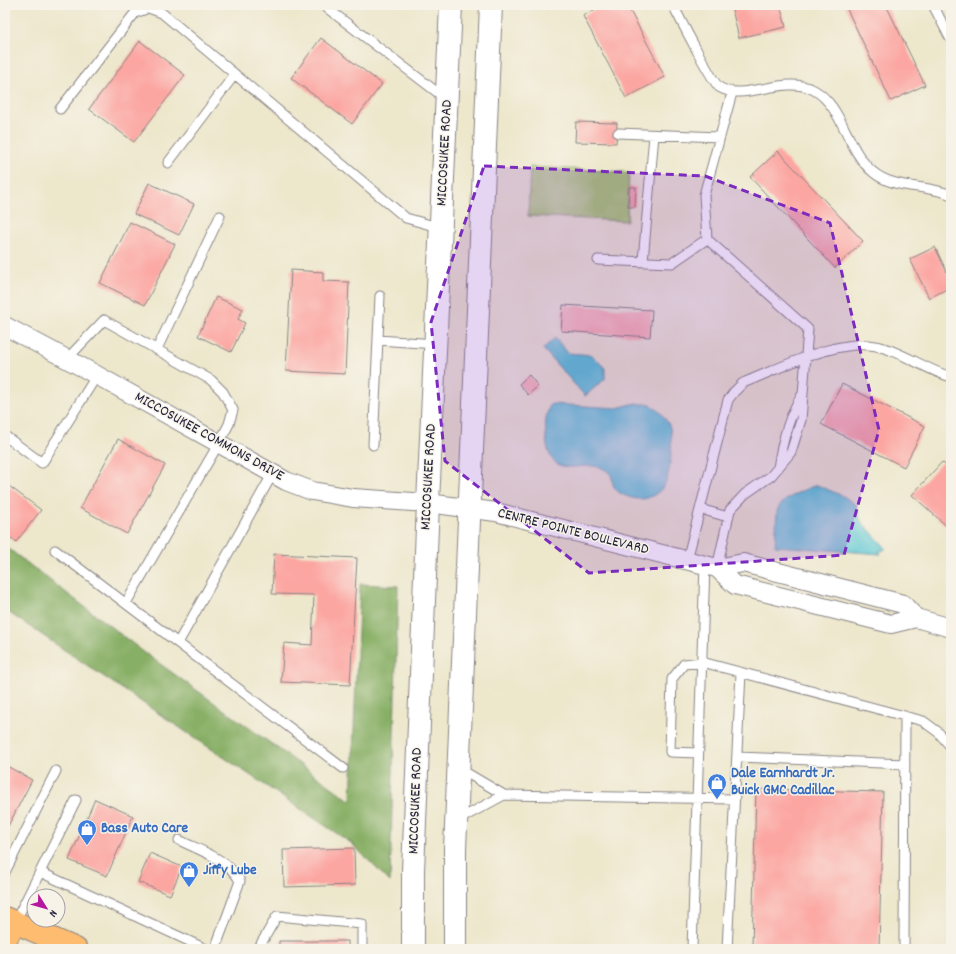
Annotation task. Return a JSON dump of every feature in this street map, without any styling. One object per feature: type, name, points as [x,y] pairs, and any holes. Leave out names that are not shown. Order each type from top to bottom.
[{"type":"main road","points":[[5,941],[10,920],[76,949]]},
{"type":"street","name":"MICCOSUKEE ROAD","points":[[413,949],[414,871],[428,503],[451,5]]},
{"type":"street","points":[[455,949],[456,820],[491,5]]},
{"type":"street","name":"MICCOSUKEE COMMONS DRIVE","points":[[5,326],[97,374],[273,473],[312,491],[353,498],[428,503]]},
{"type":"street","name":"CENTRE POINTE BOULEVARD","points":[[428,503],[496,512],[711,566],[743,563],[903,604],[916,618],[951,628]]},
{"type":"lane","points":[[322,5],[447,100]]},
{"type":"lane","points":[[673,5],[718,86],[732,93],[795,84],[813,90],[828,101],[860,159],[873,172],[883,179],[938,190],[951,195]]},
{"type":"lane","points":[[933,5],[951,40]]},
{"type":"lane","points":[[60,109],[135,13],[149,8],[162,13],[406,218],[441,228]]},
{"type":"lane","points":[[168,163],[235,74]]},
{"type":"lane","points":[[692,949],[702,662],[711,566],[730,510],[745,494],[771,476],[778,468],[780,450],[792,410],[802,395],[808,329],[707,239],[704,195],[732,93]]},
{"type":"lane","points":[[618,133],[720,137]]},
{"type":"lane","points":[[643,261],[654,134]]},
{"type":"lane","points":[[157,349],[220,216]]},
{"type":"lane","points":[[598,260],[672,263],[707,239]]},
{"type":"lane","points":[[374,445],[380,296]]},
{"type":"lane","points":[[67,359],[104,320],[211,380],[223,392],[233,410],[229,424],[219,443],[126,604]]},
{"type":"lane","points":[[378,340],[436,344]]},
{"type":"lane","points":[[687,560],[728,400],[743,383],[836,346],[859,345],[883,347],[951,377]]},
{"type":"lane","points":[[5,436],[42,463],[97,374]]},
{"type":"lane","points":[[178,642],[273,473]]},
{"type":"lane","points":[[700,509],[728,517]]},
{"type":"lane","points":[[55,550],[344,768]]},
{"type":"lane","points":[[698,753],[670,752],[672,678],[684,664],[702,662],[923,721],[938,732],[951,747]]},
{"type":"lane","points":[[727,949],[741,673]]},
{"type":"lane","points":[[904,949],[905,716]]},
{"type":"lane","points":[[736,757],[905,764]]},
{"type":"lane","points":[[459,769],[504,795]]},
{"type":"lane","points":[[5,872],[56,771]]},
{"type":"lane","points":[[456,820],[504,795],[734,798]]},
{"type":"lane","points":[[10,920],[40,872],[76,800]]},
{"type":"lane","points":[[179,840],[226,863],[235,871],[240,881],[215,949]]},
{"type":"lane","points":[[40,872],[206,949]]},
{"type":"lane","points":[[258,949],[277,916],[362,924],[362,949]]},
{"type":"highlighted area","points":[[484,166],[705,176],[830,223],[879,430],[844,555],[589,573],[445,461],[431,322]]},
{"type":"green space","points":[[530,167],[629,172],[627,221],[528,216]]},
{"type":"green space","points":[[5,546],[149,656],[351,801],[360,584],[398,586],[390,882],[351,843],[5,610]]},
{"type":"water","points":[[555,338],[568,353],[592,355],[605,368],[605,379],[585,396],[543,349]]},
{"type":"water","points":[[636,403],[648,404],[655,407],[664,417],[670,428],[670,466],[663,487],[656,494],[641,499],[630,498],[617,491],[613,485],[611,475],[599,467],[570,467],[562,466],[554,462],[549,452],[546,437],[547,416],[551,404],[617,408]]},
{"type":"water","points":[[817,485],[845,497],[857,506],[860,520],[886,548],[879,551],[881,554],[775,546],[777,512],[782,503],[794,495]]},
{"type":"building","points":[[603,5],[627,5],[665,77],[626,98],[583,16]]},
{"type":"building","points":[[731,5],[780,5],[786,27],[739,38]]},
{"type":"building","points":[[845,5],[886,5],[925,85],[891,101]]},
{"type":"building","points":[[321,38],[382,84],[352,124],[291,78]]},
{"type":"building","points":[[140,41],[185,75],[134,142],[89,109]]},
{"type":"building","points":[[576,122],[617,123],[616,143],[575,142]]},
{"type":"building","points":[[778,151],[863,241],[835,268],[750,177]]},
{"type":"building","points":[[149,183],[194,204],[179,235],[134,214]]},
{"type":"building","points":[[629,187],[636,187],[635,207],[628,207]]},
{"type":"building","points":[[130,222],[175,244],[145,305],[100,283]]},
{"type":"building","points":[[935,247],[951,281],[951,287],[929,298],[910,259]]},
{"type":"building","points":[[291,270],[323,272],[323,281],[349,282],[345,374],[286,371]]},
{"type":"building","points":[[216,297],[243,309],[238,319],[245,323],[231,352],[198,336]]},
{"type":"building","points":[[563,305],[652,310],[650,337],[561,331]]},
{"type":"building","points":[[529,375],[538,386],[528,395],[519,384]]},
{"type":"building","points":[[842,384],[925,426],[904,467],[821,424]]},
{"type":"building","points":[[118,439],[165,465],[127,534],[80,508]]},
{"type":"building","points":[[942,462],[951,470],[951,530],[912,495]]},
{"type":"building","points":[[5,483],[41,510],[16,542],[5,533]]},
{"type":"building","points":[[274,554],[357,558],[350,685],[281,682],[284,643],[312,645],[314,595],[272,594]]},
{"type":"building","points":[[5,765],[32,780],[5,832]]},
{"type":"building","points":[[756,789],[883,792],[879,949],[752,949]]},
{"type":"building","points":[[95,799],[133,816],[107,876],[69,860]]},
{"type":"building","points":[[354,848],[355,885],[284,887],[283,850]]},
{"type":"building","points":[[150,853],[182,867],[170,895],[138,882]]},
{"type":"building","points":[[279,941],[348,941],[348,949],[279,949]]},
{"type":"place","name":"Dale Earnhardt Jr. Buick GMC Cadillac","points":[[717,800]]},
{"type":"place","name":"Bass Auto Care","points":[[87,846]]},
{"type":"place","name":"Jiffy Lube","points":[[189,888]]}]
